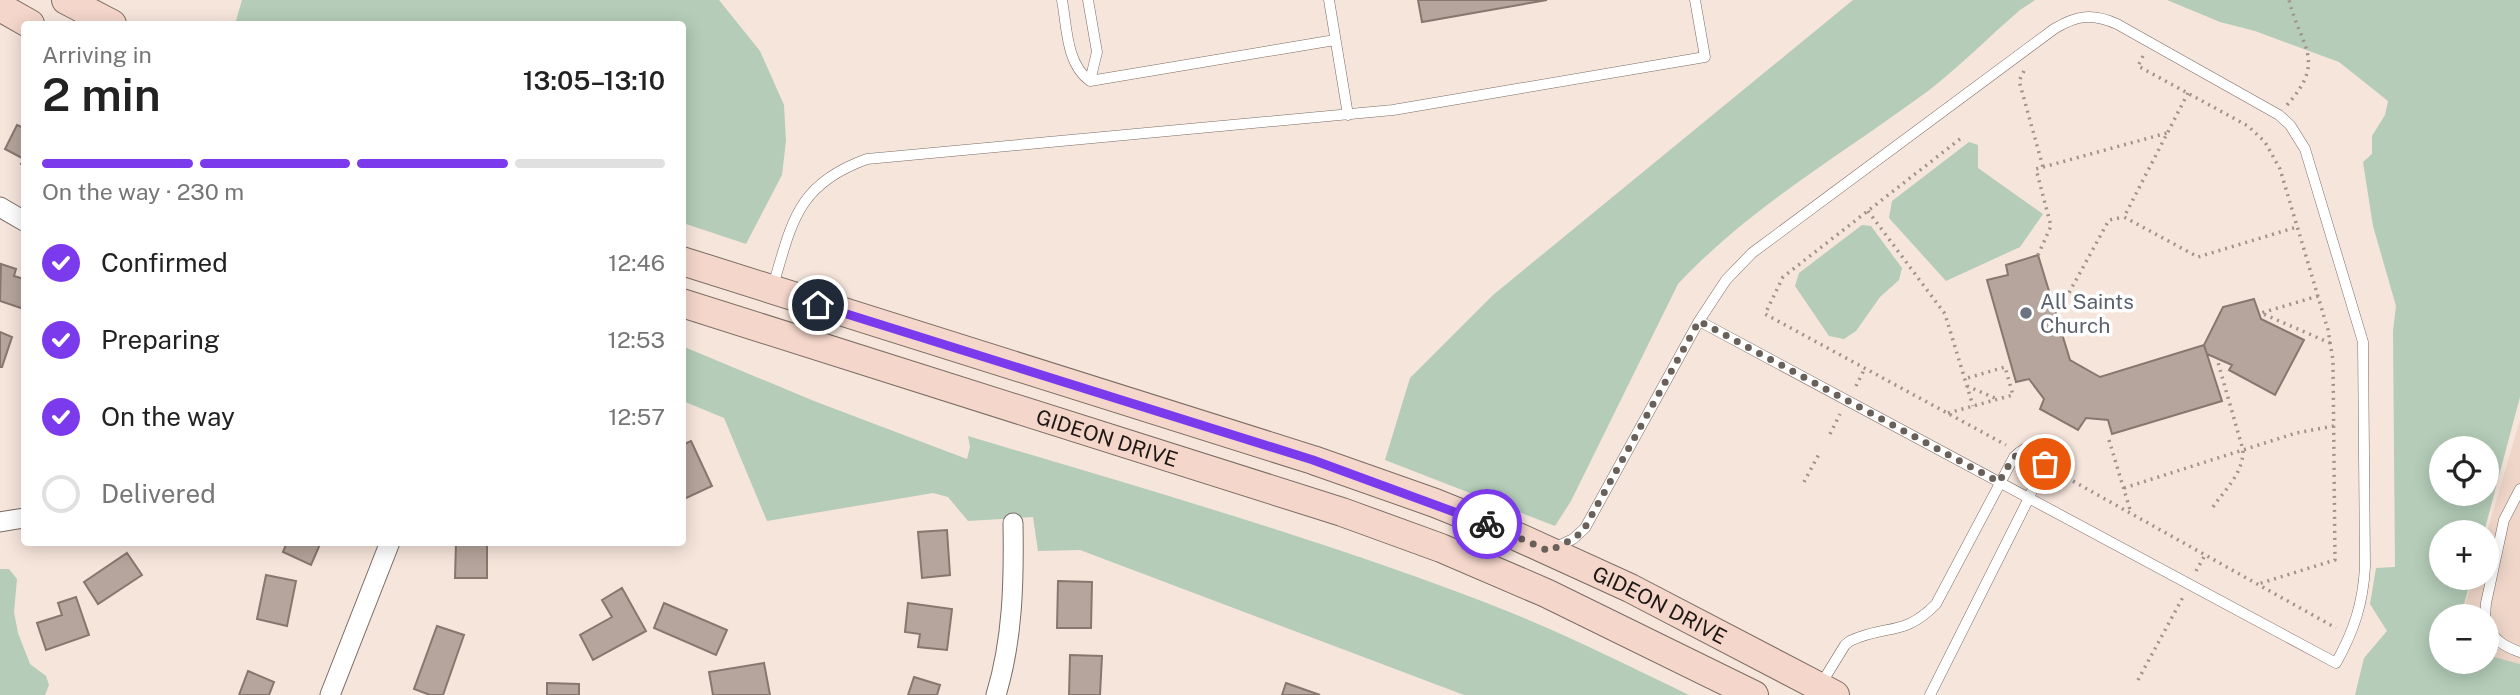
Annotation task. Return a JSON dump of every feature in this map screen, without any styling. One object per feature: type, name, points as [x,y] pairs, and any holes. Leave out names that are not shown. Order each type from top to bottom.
[{"type":"main road","points":[[66,0],[106,21]]},
{"type":"main road","points":[[0,7],[25,21]]},
{"type":"main road","name":"GIDEON DRIVE","points":[[686,262],[1313,460],[1435,503],[1630,588],[1827,691]]},
{"type":"main road","points":[[760,329],[772,290]]},
{"type":"main road","name":"GIDEON DRIVE","points":[[686,304],[1367,521],[1441,548],[1546,593],[1754,695]]},
{"type":"street","points":[[0,207],[21,219]]},
{"type":"street","points":[[0,522],[21,518]]},
{"type":"street","points":[[996,695],[1009,633],[1014,584],[1013,523]]},
{"type":"street","points":[[330,695],[388,546]]},
{"type":"lane","points":[[1062,0],[1073,59],[1083,76],[1090,81],[1335,40]]},
{"type":"lane","points":[[1088,0],[1097,52],[1090,81]]},
{"type":"lane","points":[[1329,0],[1348,115]]},
{"type":"lane","points":[[772,290],[790,226],[798,209],[812,191],[829,176],[867,159],[1393,110],[1705,57],[1695,0]]},
{"type":"lane","points":[[1549,551],[1583,531],[1699,321],[1726,280],[1752,253],[2054,29],[2076,18],[2102,17],[2279,115],[2290,125],[2305,149],[2362,342],[2365,567],[2363,593],[2351,635],[2336,663],[1699,321]]},
{"type":"lane","points":[[1827,691],[1850,641],[1906,627],[1920,619],[1936,604],[2014,457],[2034,446],[2042,448],[2046,457],[2045,464],[1930,695]]},
{"type":"lane","points":[[2486,604],[2504,520],[2520,489]]},
{"type":"lane","points":[[2499,643],[2520,652]]},
{"type":"path","points":[[2279,115],[2308,77],[2309,58],[2289,0]]},
{"type":"path","points":[[2144,53],[2138,66],[2248,125],[2265,142],[2280,169],[2330,343],[2333,360],[2335,560],[2259,584]]},
{"type":"path","points":[[2026,68],[2019,81],[2043,167]]},
{"type":"path","points":[[2124,217],[2188,93]]},
{"type":"path","points":[[2038,256],[2051,226],[2036,169],[2167,133]]},
{"type":"path","points":[[1960,139],[1783,277],[1765,314],[2007,446],[2016,444]]},
{"type":"path","points":[[1868,211],[1945,314],[1973,406]]},
{"type":"path","points":[[2059,311],[2109,220],[2124,217],[2198,257],[2297,227]]},
{"type":"path","points":[[2318,296],[2261,313],[2330,343]]},
{"type":"path","points":[[2213,507],[2240,470],[2243,450],[2217,359]]},
{"type":"path","points":[[1946,414],[2013,395],[2005,368],[1965,379]]},
{"type":"path","points":[[1856,386],[1864,370]]},
{"type":"path","points":[[1967,386],[1997,399]]},
{"type":"path","points":[[1830,434],[1845,405]]},
{"type":"path","points":[[2123,488],[2297,433],[2334,426]]},
{"type":"path","points":[[2109,440],[2131,513]]},
{"type":"path","points":[[1804,482],[1819,454]]},
{"type":"path","points":[[2066,462],[2071,480],[2351,635]]},
{"type":"path","points":[[2138,680],[2205,555]]},
{"type":"shaded area","points":[[2520,420],[2520,664],[2499,658],[2499,604],[2465,604],[2470,590],[2499,590],[2499,520],[2491,520],[2495,506],[2499,506],[2499,491]]},
{"type":"green space","points":[[242,0],[719,0],[760,51],[784,105],[786,141],[782,175],[746,244],[686,224],[686,21],[236,21]]},
{"type":"green space","points":[[1853,0],[2035,0],[2020,10],[1928,91],[1767,205],[1706,256],[1678,284],[1571,501],[1555,526],[1385,460],[1410,378],[1493,295]]},
{"type":"green space","points":[[2167,0],[2520,0],[2520,397],[2499,476],[2499,436],[2429,436],[2429,506],[2491,506],[2487,520],[2429,520],[2429,590],[2468,590],[2464,604],[2429,604],[2429,674],[2499,674],[2499,658],[2520,664],[2520,695],[2355,695],[2364,658],[2387,631],[2370,604],[2376,568],[2395,567],[2393,331],[2396,306],[2373,226],[2363,162],[2372,154],[2372,136],[2385,115],[2388,101],[2339,62],[2255,31],[2220,22]]},
{"type":"green space","points":[[1969,142],[1978,145],[1978,168],[2043,214],[2020,247],[1946,281],[1889,218],[1892,201]]},
{"type":"green space","points":[[1862,225],[1871,226],[1902,268],[1899,280],[1880,297],[1856,331],[1844,339],[1829,336],[1795,286],[1799,273]]},
{"type":"green space","points":[[686,348],[814,401],[967,459],[970,447],[968,436],[1104,476],[1374,562],[1507,611],[1689,695],[1464,695],[1080,550],[1038,551],[1033,517],[968,521],[948,497],[933,493],[767,521],[724,418],[686,402]]},
{"type":"green space","points":[[0,569],[9,569],[17,579],[14,612],[18,633],[30,664],[46,676],[49,685],[45,695],[0,695]]},
{"type":"building","points":[[1418,0],[1547,0],[1422,22]]},
{"type":"building","points":[[17,125],[21,127],[21,157],[5,149]]},
{"type":"building","name":"All Saints Church","points":[[2038,255],[2070,360],[2100,377],[2204,345],[2222,401],[2112,434],[2108,420],[2086,418],[2078,430],[2040,409],[2044,399],[2029,379],[2016,382],[1987,280],[2008,275],[2006,265]]},
{"type":"building","points":[[1,264],[16,269],[14,276],[21,278],[21,308],[0,301]]},
{"type":"building","points":[[2254,299],[2261,319],[2304,340],[2275,395],[2229,370],[2232,365],[2207,354],[2204,345],[2223,307]]},
{"type":"building","points":[[0,332],[12,337],[2,367],[0,367]]},
{"type":"building","points":[[691,441],[712,486],[686,498],[686,443]]},
{"type":"building","points":[[947,530],[950,575],[922,578],[918,532]]},
{"type":"building","points":[[285,546],[319,546],[311,565],[283,552]]},
{"type":"building","points":[[456,546],[487,546],[487,578],[455,578]]},
{"type":"building","points":[[127,553],[142,575],[98,604],[84,582]]},
{"type":"building","points":[[266,575],[296,581],[287,626],[257,619]]},
{"type":"building","points":[[1058,581],[1092,582],[1091,628],[1057,628]]},
{"type":"building","points":[[622,588],[646,631],[593,660],[580,635],[612,617],[602,600]]},
{"type":"building","points":[[76,597],[89,635],[46,650],[37,623],[62,615],[58,603]]},
{"type":"building","points":[[664,603],[727,630],[716,655],[654,628]]},
{"type":"building","points":[[908,603],[952,609],[947,650],[918,647],[920,634],[905,632]]},
{"type":"building","points":[[437,626],[464,635],[443,695],[430,695],[414,689]]},
{"type":"building","points":[[1070,655],[1102,656],[1100,695],[1069,695]]},
{"type":"building","points":[[764,663],[770,695],[713,695],[709,672]]},
{"type":"building","points":[[248,671],[274,682],[269,695],[239,695]]},
{"type":"building","points":[[914,677],[940,685],[937,695],[908,695]]},
{"type":"building","points":[[547,683],[579,684],[579,695],[547,695]]},
{"type":"building","points":[[1286,683],[1320,695],[1282,695]]},
{"type":"way so far","points":[[1487,524],[1549,551],[1583,531],[1699,321],[1999,482],[2014,457],[2024,449],[2034,446],[2042,448],[2046,457],[2045,464]]},
{"type":"place","name":"All Saints Church","points":[[2026,313]]},
{"type":"route","points":[[818,305],[1313,460],[1487,524]]}]
